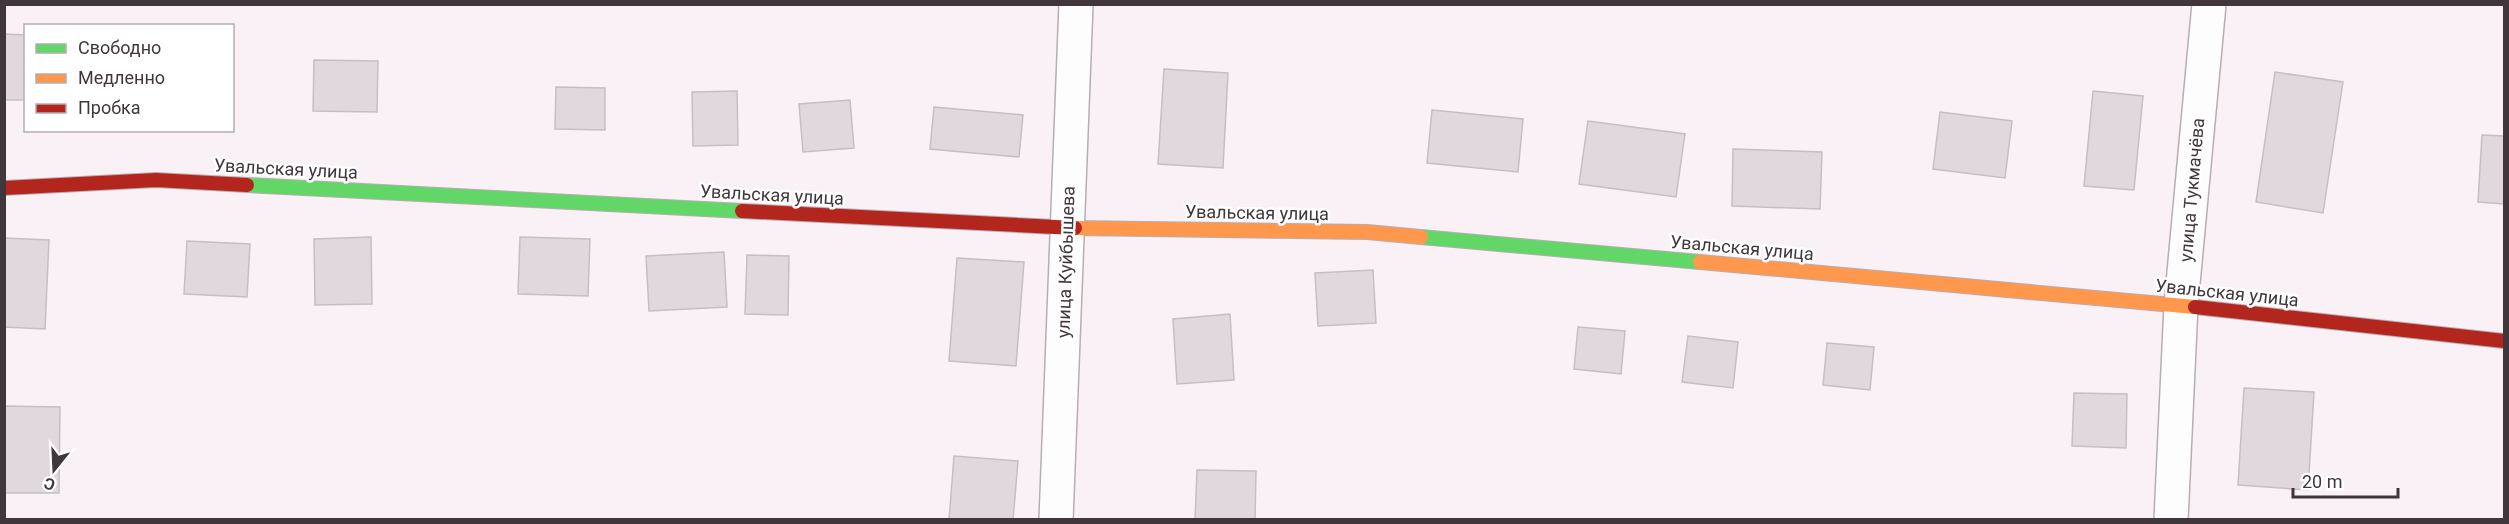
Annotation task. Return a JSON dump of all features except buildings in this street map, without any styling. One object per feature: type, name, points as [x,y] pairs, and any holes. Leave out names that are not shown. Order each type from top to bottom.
[{"type":"street","name":"улица Куйбышева","points":[[1056,519],[1076,4]]},
{"type":"street","name":"улица Тукмачёва","points":[[2171,519],[2181,306],[2209,4]]},
{"type":"street","name":"Увальская улица","points":[[4,188],[156,180],[1067,228],[1367,232],[2181,306],[2505,341]]},
{"type":"traffic: fast","points":[[247,185],[742,211]]},
{"type":"traffic: fast","points":[[1421,237],[1700,262]]},
{"type":"traffic: slow","points":[[1075,228],[1367,232],[1421,237]]},
{"type":"traffic: slow","points":[[1700,262],[2195,307]]},
{"type":"traffic: jam","points":[[4,188],[156,180],[247,185]]},
{"type":"traffic: jam","points":[[742,211],[1075,228]]},
{"type":"traffic: jam","points":[[2195,307],[2504,341]]}]
